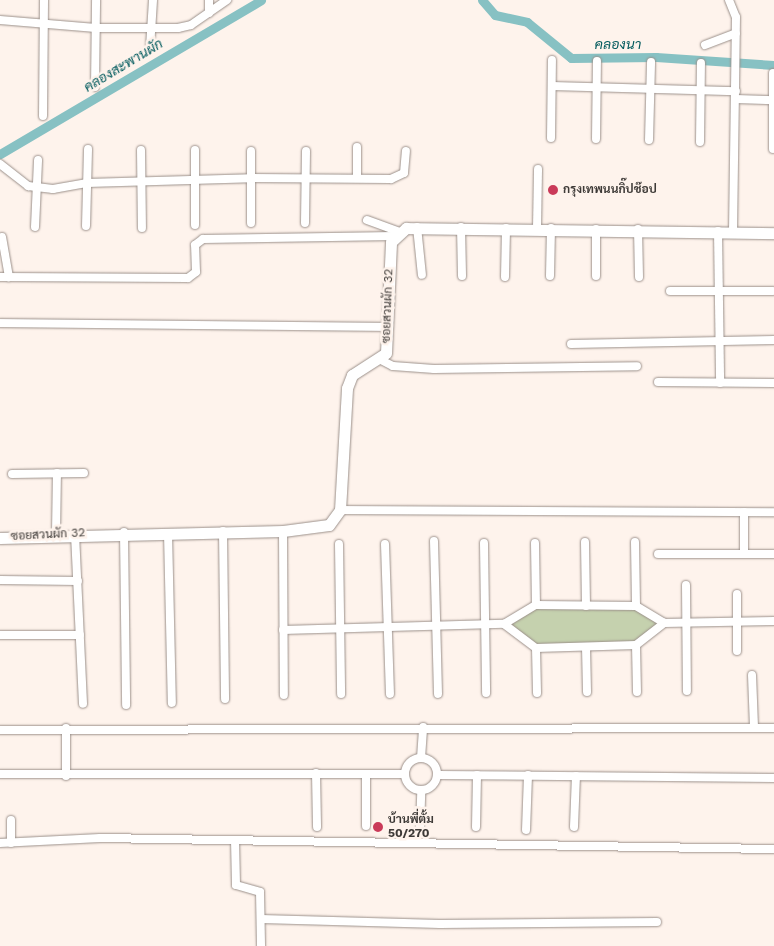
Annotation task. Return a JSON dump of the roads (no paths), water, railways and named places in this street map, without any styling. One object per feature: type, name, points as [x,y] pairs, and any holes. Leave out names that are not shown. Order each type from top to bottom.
[{"type":"street","points":[[43,116],[44,0]]},
{"type":"street","points":[[95,86],[96,0]]},
{"type":"street","points":[[150,48],[152,0]]},
{"type":"street","points":[[209,0],[209,13]]},
{"type":"street","points":[[0,20],[96,28],[191,25],[227,0]]},
{"type":"street","points":[[729,0],[736,33],[733,231]]},
{"type":"street","points":[[705,45],[736,33]]},
{"type":"street","points":[[551,138],[552,60]]},
{"type":"street","points":[[596,139],[597,61]]},
{"type":"street","points":[[650,140],[651,62]]},
{"type":"street","points":[[700,142],[702,64]]},
{"type":"street","points":[[772,73],[773,149]]},
{"type":"street","points":[[552,86],[736,91]]},
{"type":"street","points":[[736,100],[773,100]]},
{"type":"street","points":[[357,147],[357,177]]},
{"type":"street","points":[[86,226],[88,149]]},
{"type":"street","points":[[141,150],[142,228]]},
{"type":"street","points":[[195,150],[195,225]]},
{"type":"street","points":[[251,151],[251,222]]},
{"type":"street","points":[[305,223],[306,151]]},
{"type":"street","points":[[1,166],[36,188],[87,183],[142,181],[196,182],[251,178],[399,177],[406,168],[406,151]]},
{"type":"street","points":[[35,227],[38,160]]},
{"type":"street","points":[[537,228],[538,169]]},
{"type":"street","points":[[368,220],[397,234]]},
{"type":"street","points":[[2,237],[4,277],[188,278],[196,272],[195,245],[203,239],[397,234],[417,226],[718,230],[774,233]]},
{"type":"street","points":[[417,226],[422,274]]},
{"type":"street","points":[[461,227],[462,276]]},
{"type":"street","points":[[505,277],[506,228]]},
{"type":"street","points":[[550,276],[551,228]]},
{"type":"street","points":[[596,229],[596,276]]},
{"type":"street","points":[[638,229],[639,277]]},
{"type":"street","points":[[718,230],[721,290],[720,383]]},
{"type":"street","name":"ซอยสวนผัก 32","points":[[0,538],[124,532],[168,533],[322,529],[340,510],[347,388],[352,375],[380,360],[389,327],[390,250],[397,234]]},
{"type":"street","points":[[670,291],[773,291]]},
{"type":"street","points":[[0,323],[389,327]]},
{"type":"street","points":[[571,344],[774,340]]},
{"type":"street","points":[[380,360],[393,366],[434,369],[637,366]]},
{"type":"street","points":[[658,382],[774,383]]},
{"type":"street","points":[[56,534],[57,473]]},
{"type":"street","points":[[12,474],[84,474]]},
{"type":"street","points":[[340,510],[774,512]]},
{"type":"street","points":[[744,512],[744,554]]},
{"type":"street","points":[[223,531],[225,699]]},
{"type":"street","points":[[283,531],[284,695]]},
{"type":"street","points":[[124,532],[126,705]]},
{"type":"street","points":[[168,533],[172,703]]},
{"type":"street","points":[[76,534],[83,704]]},
{"type":"street","points":[[434,541],[438,694]]},
{"type":"street","points":[[585,542],[586,606]]},
{"type":"street","points":[[635,542],[636,606]]},
{"type":"street","points":[[484,543],[486,693]]},
{"type":"street","points":[[535,543],[536,605]]},
{"type":"street","points":[[339,544],[341,694]]},
{"type":"street","points":[[385,544],[390,694]]},
{"type":"street","points":[[658,554],[774,554]]},
{"type":"street","points":[[0,580],[78,581]]},
{"type":"street","points":[[686,585],[687,691]]},
{"type":"street","points":[[737,594],[737,651]]},
{"type":"street","points":[[283,630],[504,624],[536,605],[636,606],[664,623],[774,620]]},
{"type":"street","points":[[504,624],[536,648],[636,645],[664,623]]},
{"type":"street","points":[[0,636],[80,635]]},
{"type":"street","points":[[636,645],[637,692]]},
{"type":"street","points":[[586,647],[587,692]]},
{"type":"street","points":[[536,648],[537,692]]},
{"type":"street","points":[[752,675],[754,728]]},
{"type":"street","points":[[421,758],[422,727]]},
{"type":"street","points":[[0,730],[66,728],[422,727],[774,728]]},
{"type":"street","points":[[66,728],[66,776]]},
{"type":"street","points":[[421,758],[433,763],[438,775],[433,786],[421,791],[410,786],[405,774],[410,763],[421,758]]},
{"type":"street","points":[[0,774],[66,776],[316,773],[405,774]]},
{"type":"street","points":[[316,773],[317,827]]},
{"type":"street","points":[[366,774],[366,826]]},
{"type":"street","points":[[438,775],[774,778]]},
{"type":"street","points":[[476,827],[477,775]]},
{"type":"street","points":[[526,830],[528,775]]},
{"type":"street","points":[[574,827],[576,776]]},
{"type":"street","points":[[420,828],[421,791]]},
{"type":"street","points":[[11,820],[11,843]]},
{"type":"street","points":[[0,843],[100,838],[774,849]]},
{"type":"street","points":[[235,840],[236,885],[260,892],[261,946]]},
{"type":"street","points":[[261,919],[440,924],[657,922]]},
{"type":"waterway","name":"คลองสะพานผัก","points":[[0,154],[261,0]]},
{"type":"waterway","name":"คลองนา","points":[[482,0],[495,15],[527,22],[571,58],[656,57],[774,65]]},
{"type":"place","name":"กรุงเทพนนกิ๊ปช๊อป","points":[[553,190]]},
{"type":"place","name":"บ้านพี่ตั้ม 50/270","points":[[378,827]]}]
